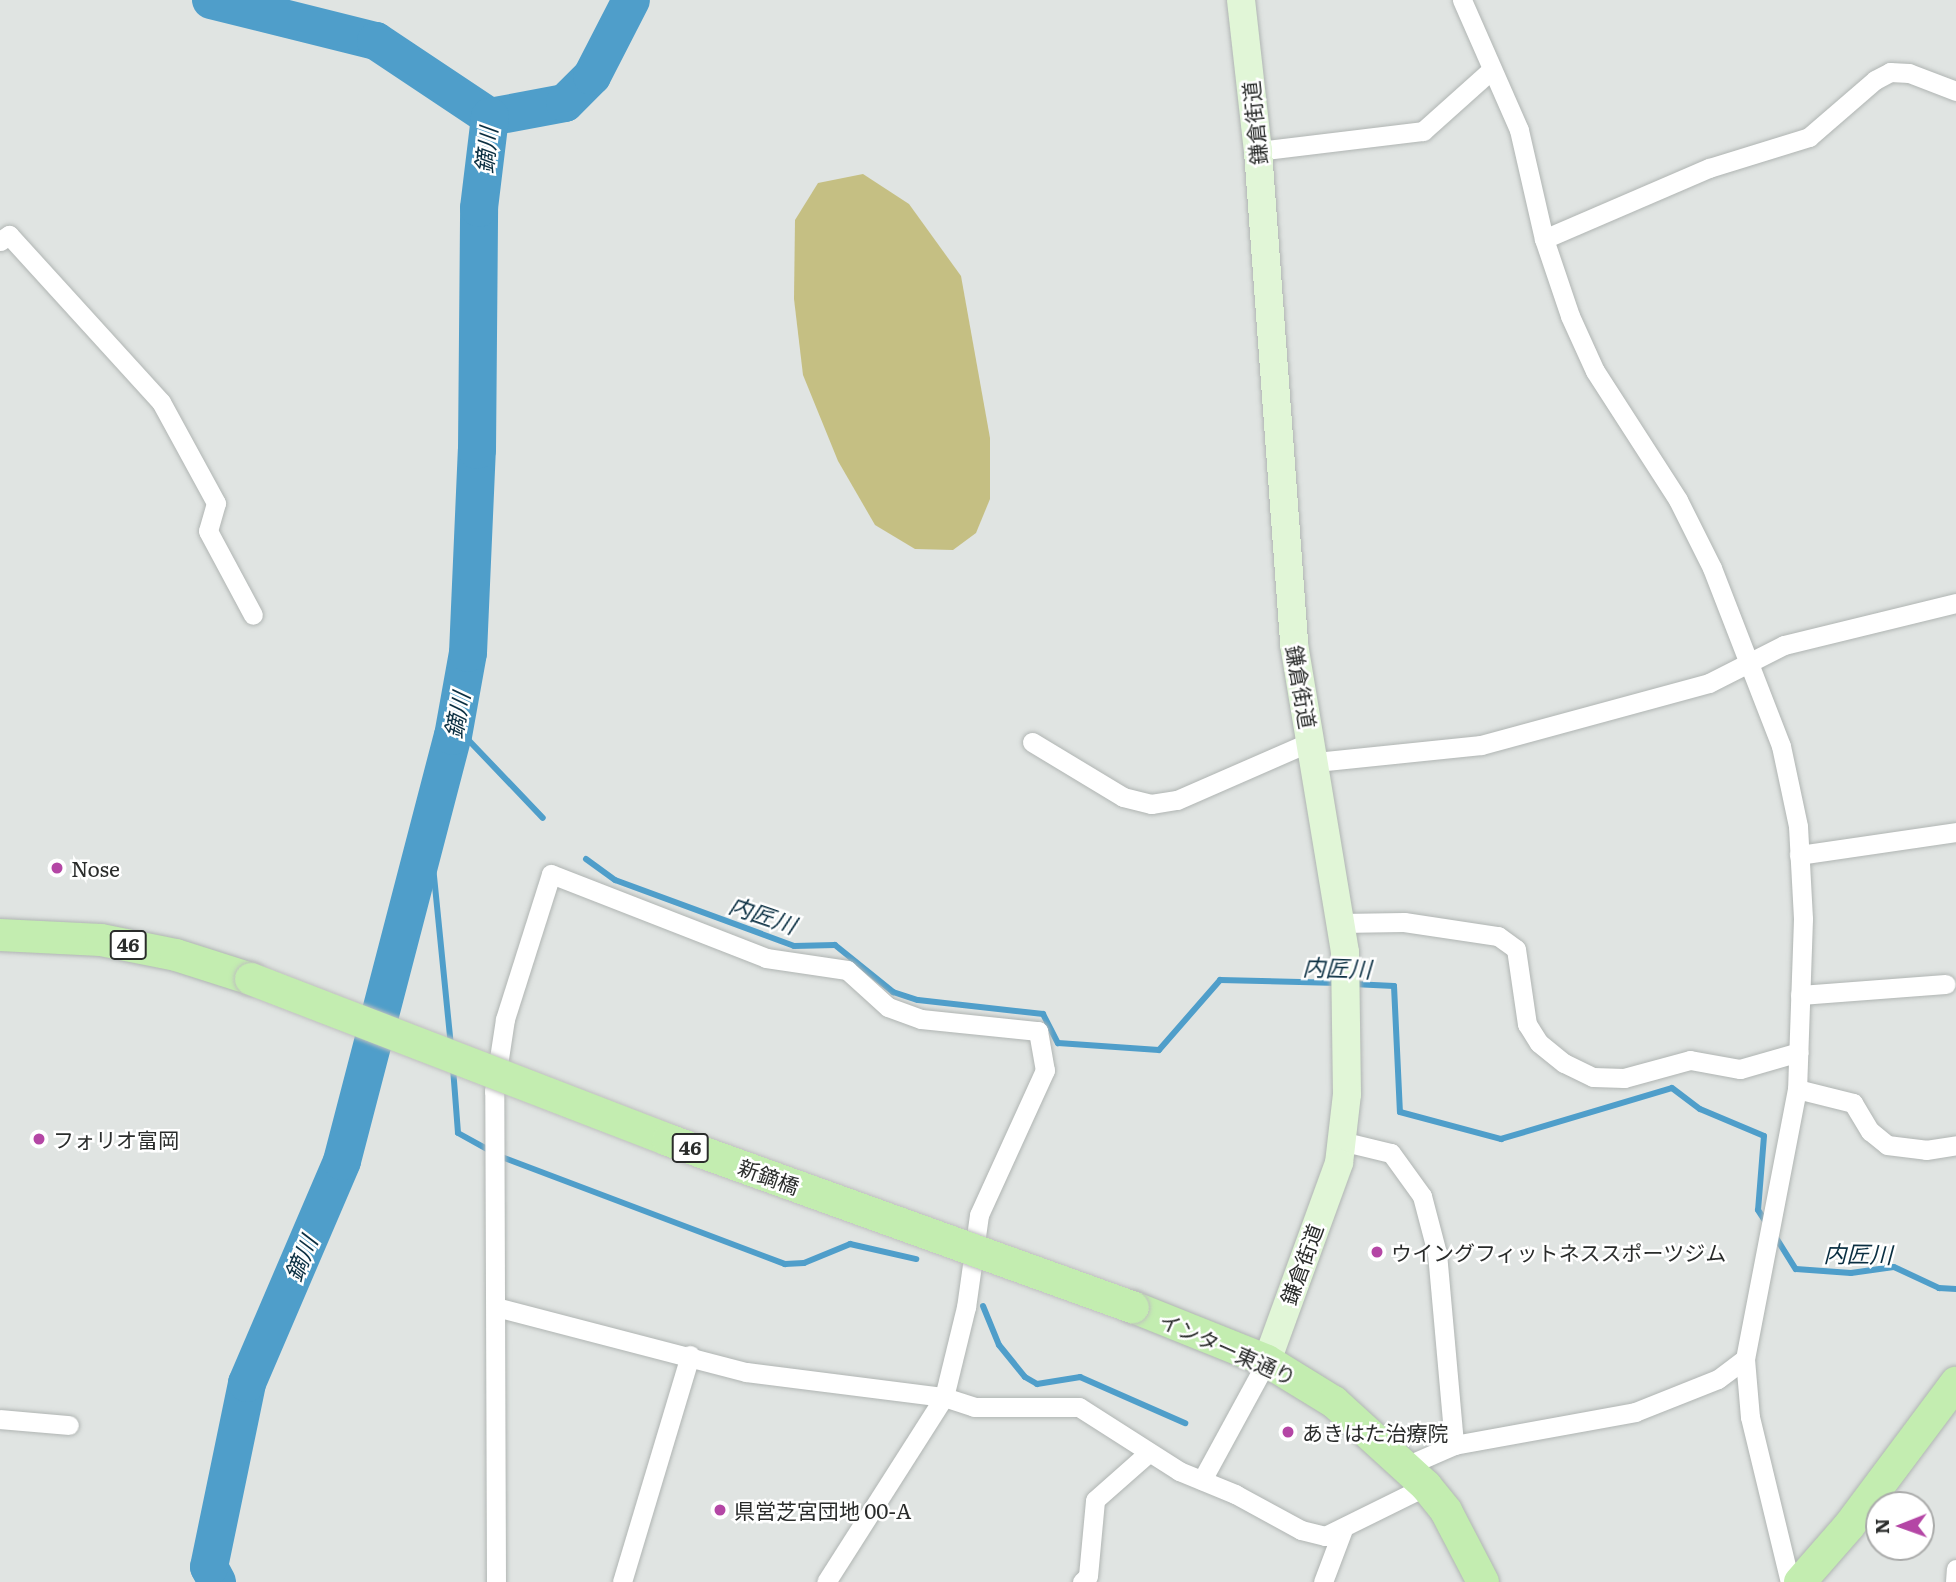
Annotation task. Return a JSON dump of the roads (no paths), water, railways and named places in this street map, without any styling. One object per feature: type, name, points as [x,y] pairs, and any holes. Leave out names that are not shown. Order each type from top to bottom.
[{"type":"main road","name":"新鏑橋","points":[[0,935],[101,940],[176,955],[251,979],[668,1140],[1133,1307]]},
{"type":"main road","name":"インター東通り","points":[[1133,1307],[1267,1361],[1334,1402],[1416,1476],[1446,1511],[1483,1582]]},
{"type":"main road","points":[[1800,1582],[1857,1516],[1956,1383]]},
{"type":"street","name":"鎌倉街道","points":[[1241,0],[1258,151],[1294,644],[1314,751],[1340,923],[1347,1094],[1339,1163],[1267,1361]]},
{"type":"street","points":[[1462,0],[1490,71],[1519,130],[1544,239],[1570,316],[1595,371],[1678,500],[1751,660],[1781,746],[1799,855],[1803,919],[1797,1089],[1745,1359],[1751,1417],[1790,1582]]},
{"type":"street","points":[[1258,151],[1423,131],[1490,71]]},
{"type":"street","points":[[1544,239],[1709,168],[1809,137],[1875,80],[1890,72],[1909,73],[1956,91]]},
{"type":"street","points":[[0,241],[9,235],[161,402],[216,503],[208,531],[253,615]]},
{"type":"street","points":[[1032,742],[1124,797],[1151,804],[1177,800],[1314,751],[1481,745],[1709,682],[1784,645],[1956,603]]},
{"type":"street","points":[[1799,855],[1956,832]]},
{"type":"street","points":[[496,1582],[498,1138],[494,1091],[505,1019],[551,874],[766,958],[847,970],[888,1007],[921,1019],[1038,1031],[1045,1070],[979,1215],[966,1307],[944,1398],[826,1582]]},
{"type":"street","points":[[1340,923],[1404,922],[1498,936],[1516,949],[1528,1024],[1539,1043],[1564,1063],[1593,1077],[1624,1078],[1690,1060],[1740,1069],[1799,1052]]},
{"type":"street","points":[[1800,995],[1946,984]]},
{"type":"street","points":[[1797,1089],[1853,1103],[1870,1131],[1887,1144],[1926,1150],[1956,1145]]},
{"type":"street","points":[[1341,1141],[1391,1153],[1422,1196],[1437,1253],[1454,1445]]},
{"type":"street","points":[[496,1307],[690,1355],[746,1372],[944,1398],[974,1407],[1079,1407],[1147,1454],[1301,1530],[1325,1536],[1343,1529],[1454,1445],[1635,1412],[1718,1379],[1745,1359]]},
{"type":"street","points":[[622,1582],[690,1355]]},
{"type":"street","points":[[1202,1480],[1267,1361]]},
{"type":"street","points":[[0,1419],[69,1425]]},
{"type":"street","points":[[1082,1582],[1088,1576],[1095,1500],[1147,1454]]},
{"type":"street","points":[[1322,1582],[1343,1529]]},
{"type":"street","points":[[1955,1582],[1956,1569]]},
{"type":"waterway","name":"鏑川","points":[[211,0],[376,41],[490,117]]},
{"type":"waterway","points":[[490,117],[565,103],[592,76],[631,0]]},
{"type":"waterway","name":"鏑川","points":[[217,1582],[209,1567],[247,1383],[342,1161],[453,736],[468,653],[477,450],[479,208],[490,117]]},
{"type":"waterway","name":"内匠川","points":[[455,726],[543,818]]},
{"type":"waterway","points":[[429,826],[451,1047]]},
{"type":"waterway","name":"内匠川","points":[[586,859],[615,880],[794,946],[835,945],[893,992],[918,1000],[1043,1014],[1058,1043],[1159,1050],[1220,980],[1339,983]]},
{"type":"waterway","name":"内匠川","points":[[1353,984],[1394,986],[1400,1112],[1501,1139],[1672,1088],[1700,1109],[1764,1136],[1758,1210],[1767,1224]]},
{"type":"waterway","points":[[453,1068],[458,1133],[490,1151]]},
{"type":"waterway","points":[[499,1156],[785,1264],[804,1263],[850,1244],[916,1259]]},
{"type":"waterway","name":"内匠川","points":[[1775,1236],[1796,1269],[1851,1273],[1894,1267],[1939,1288],[1956,1289]]},
{"type":"waterway","points":[[983,1306],[999,1345],[1025,1377],[1037,1384],[1080,1377],[1185,1423]]},
{"type":"place","name":"Nose","points":[[57,868]]},
{"type":"place","name":"フォリオ富岡","points":[[39,1139]]},
{"type":"place","name":"ウイングフィットネススポーツジム","points":[[1377,1252]]},
{"type":"place","name":"あきはた治療院","points":[[1288,1432]]},
{"type":"place","name":"県営芝宮団地 00-A","points":[[720,1510]]}]
